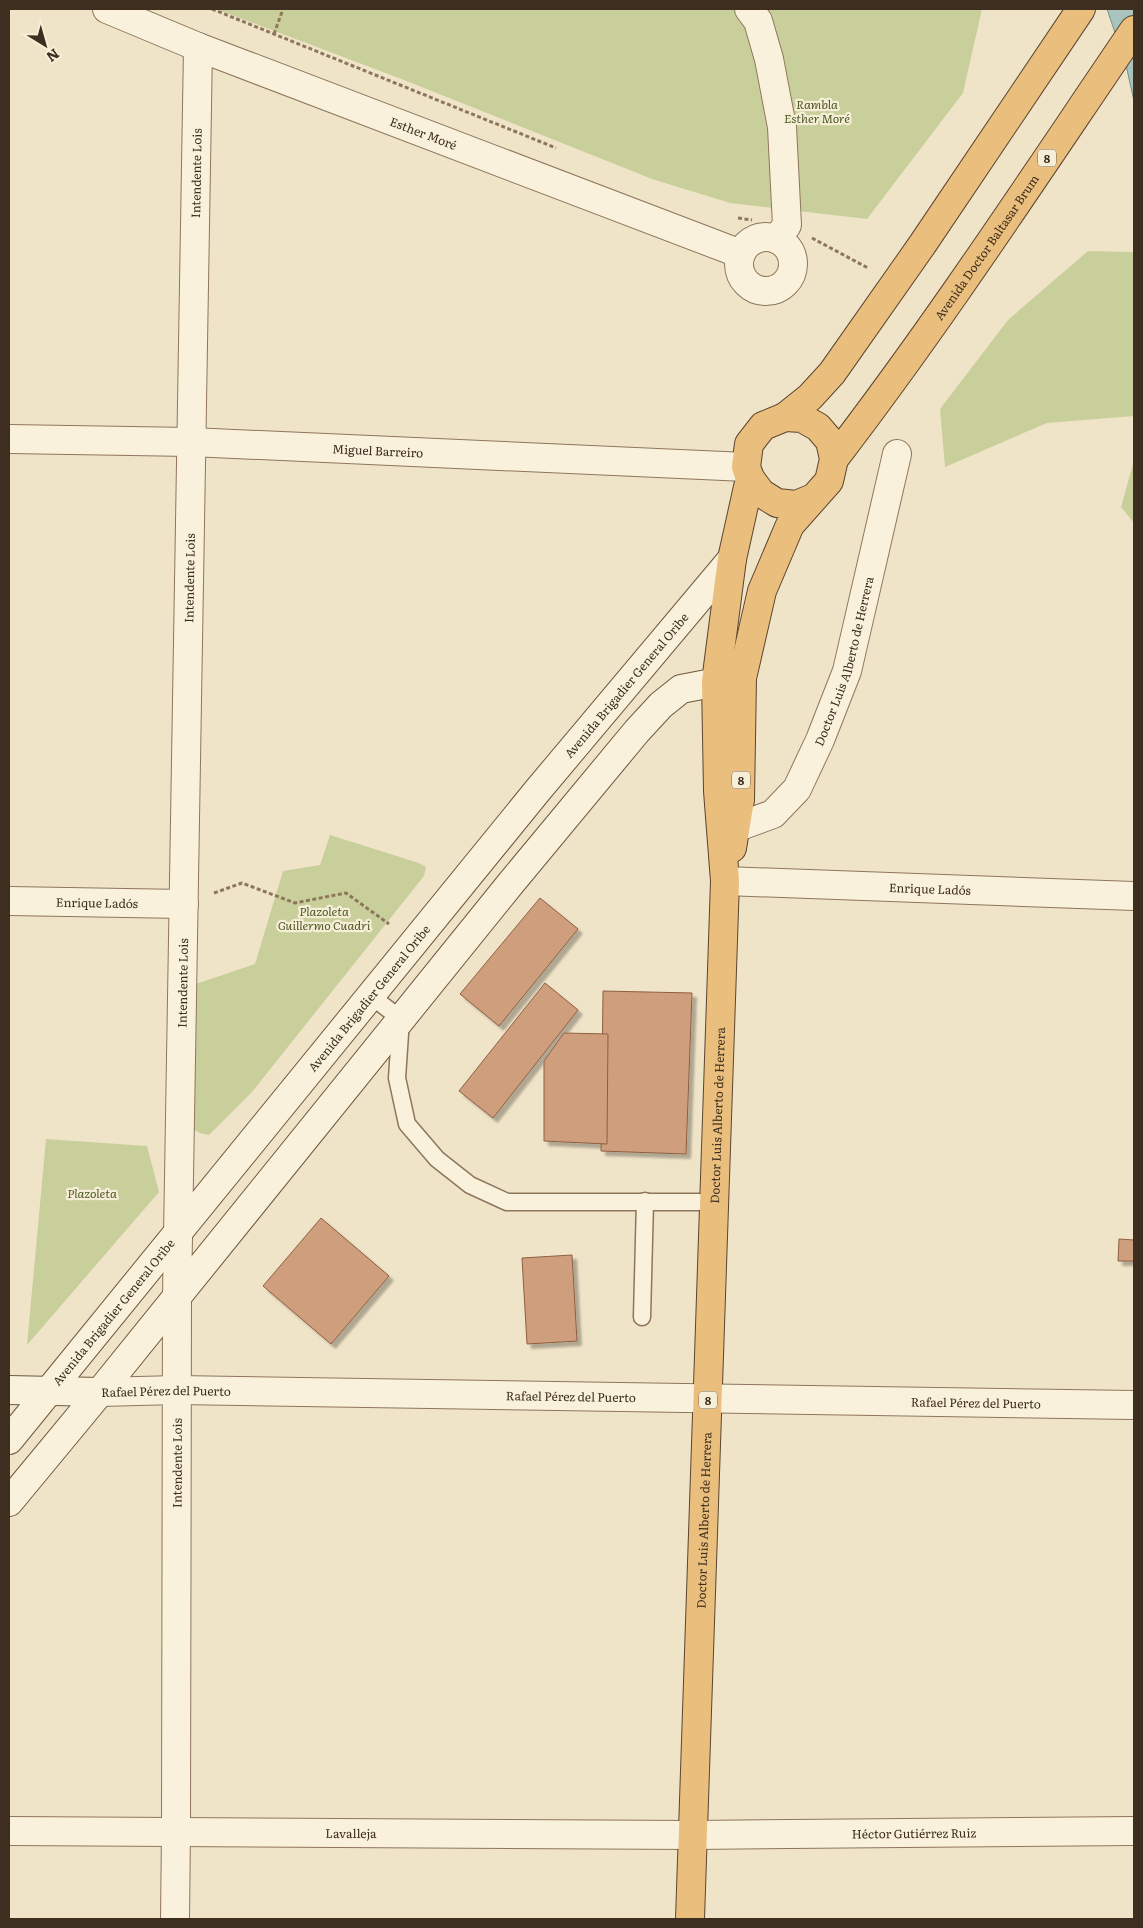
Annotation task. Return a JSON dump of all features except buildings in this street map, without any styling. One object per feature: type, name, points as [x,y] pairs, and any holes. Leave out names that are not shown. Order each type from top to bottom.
[{"type":"highway","name":"8","points":[[748,473],[749,444],[763,426],[785,417],[810,397],[832,373],[922,246],[1081,9]]},
{"type":"highway","name":"Avenida Doctor Baltasar Brum","points":[[834,459],[960,286],[1134,30]]},
{"type":"highway","points":[[785,417],[802,418],[818,427],[830,441],[834,459]]},
{"type":"highway","name":"8","points":[[813,498],[829,481],[834,459]]},
{"type":"highway","points":[[748,473],[761,494],[777,503],[796,505],[813,498]]},
{"type":"highway","name":"Doctor Luis Alberto de Herrera","points":[[690,1919],[725,882],[718,791],[729,680],[732,559],[748,473]]},
{"type":"highway","name":"Doctor Luis Alberto de Herrera","points":[[725,882],[740,800],[729,680],[762,591],[790,526],[813,498]]},
{"type":"street","name":"Esther Moré","points":[[107,9],[198,47],[741,254]]},
{"type":"street","points":[[749,9],[758,21],[782,127],[782,232],[793,262],[790,276],[780,287],[765,290],[751,286],[741,275],[739,261],[744,248],[756,239],[770,237],[782,232]]},
{"type":"street","name":"Intendente Lois","points":[[175,1919],[177,1296],[198,47]]},
{"type":"street","name":"Miguel Barreiro","points":[[9,439],[191,442],[748,473]]},
{"type":"street","name":"Doctor Luis Alberto de Herrera","points":[[735,828],[773,814],[797,789],[820,740],[848,672],[897,454]]},
{"type":"street","name":"Avenida Brigadier General Oribe","points":[[9,1440],[538,790],[732,559]]},
{"type":"street","points":[[9,1502],[401,1018],[661,705],[681,689],[729,680]]},
{"type":"street","points":[[538,790],[568,815]]},
{"type":"street","name":"Enrique Ladós","points":[[725,882],[1134,896]]},
{"type":"street","name":"Enrique Ladós","points":[[9,901],[184,904]]},
{"type":"street","name":"Rafael Pérez del Puerto","points":[[9,1390],[100,1392],[177,1390],[708,1397],[1134,1405]]},
{"type":"street","name":"Lavalleja","points":[[9,1831],[693,1835]]},
{"type":"street","name":"Héctor Gutiérrez Ruiz","points":[[693,1835],[1134,1831]]},
{"type":"lane","points":[[371,996],[401,1018],[397,1078],[407,1124],[437,1159],[470,1185],[507,1202],[715,1202]]},
{"type":"lane","points":[[642,1317],[645,1202]]},
{"type":"path","points":[[212,9],[558,149]]},
{"type":"path","points":[[274,34],[283,9]]},
{"type":"path","points":[[732,217],[782,232],[895,283]]},
{"type":"path","points":[[184,904],[242,883],[295,903],[346,894],[414,942]]},
{"type":"green space","name":"Rambla Esther Moré","points":[[216,9],[982,9],[963,93],[867,219],[730,203],[652,179],[404,80]]},
{"type":"green space","points":[[1088,251],[1134,252],[1134,416],[1047,423],[945,467],[940,409],[1008,320]]},
{"type":"green space","points":[[1134,460],[1134,523],[1121,507]]},
{"type":"green space","name":"Plazoleta Guillermo Cuadri","points":[[330,835],[419,863],[426,867],[424,876],[252,1092],[209,1135],[200,1133],[186,1125],[190,986],[255,964],[283,871],[320,865]]},
{"type":"green space","name":"Plazoleta","points":[[46,1139],[147,1146],[159,1192],[27,1345]]},
{"type":"water","points":[[1107,9],[1134,9],[1134,101],[1126,65]]}]
